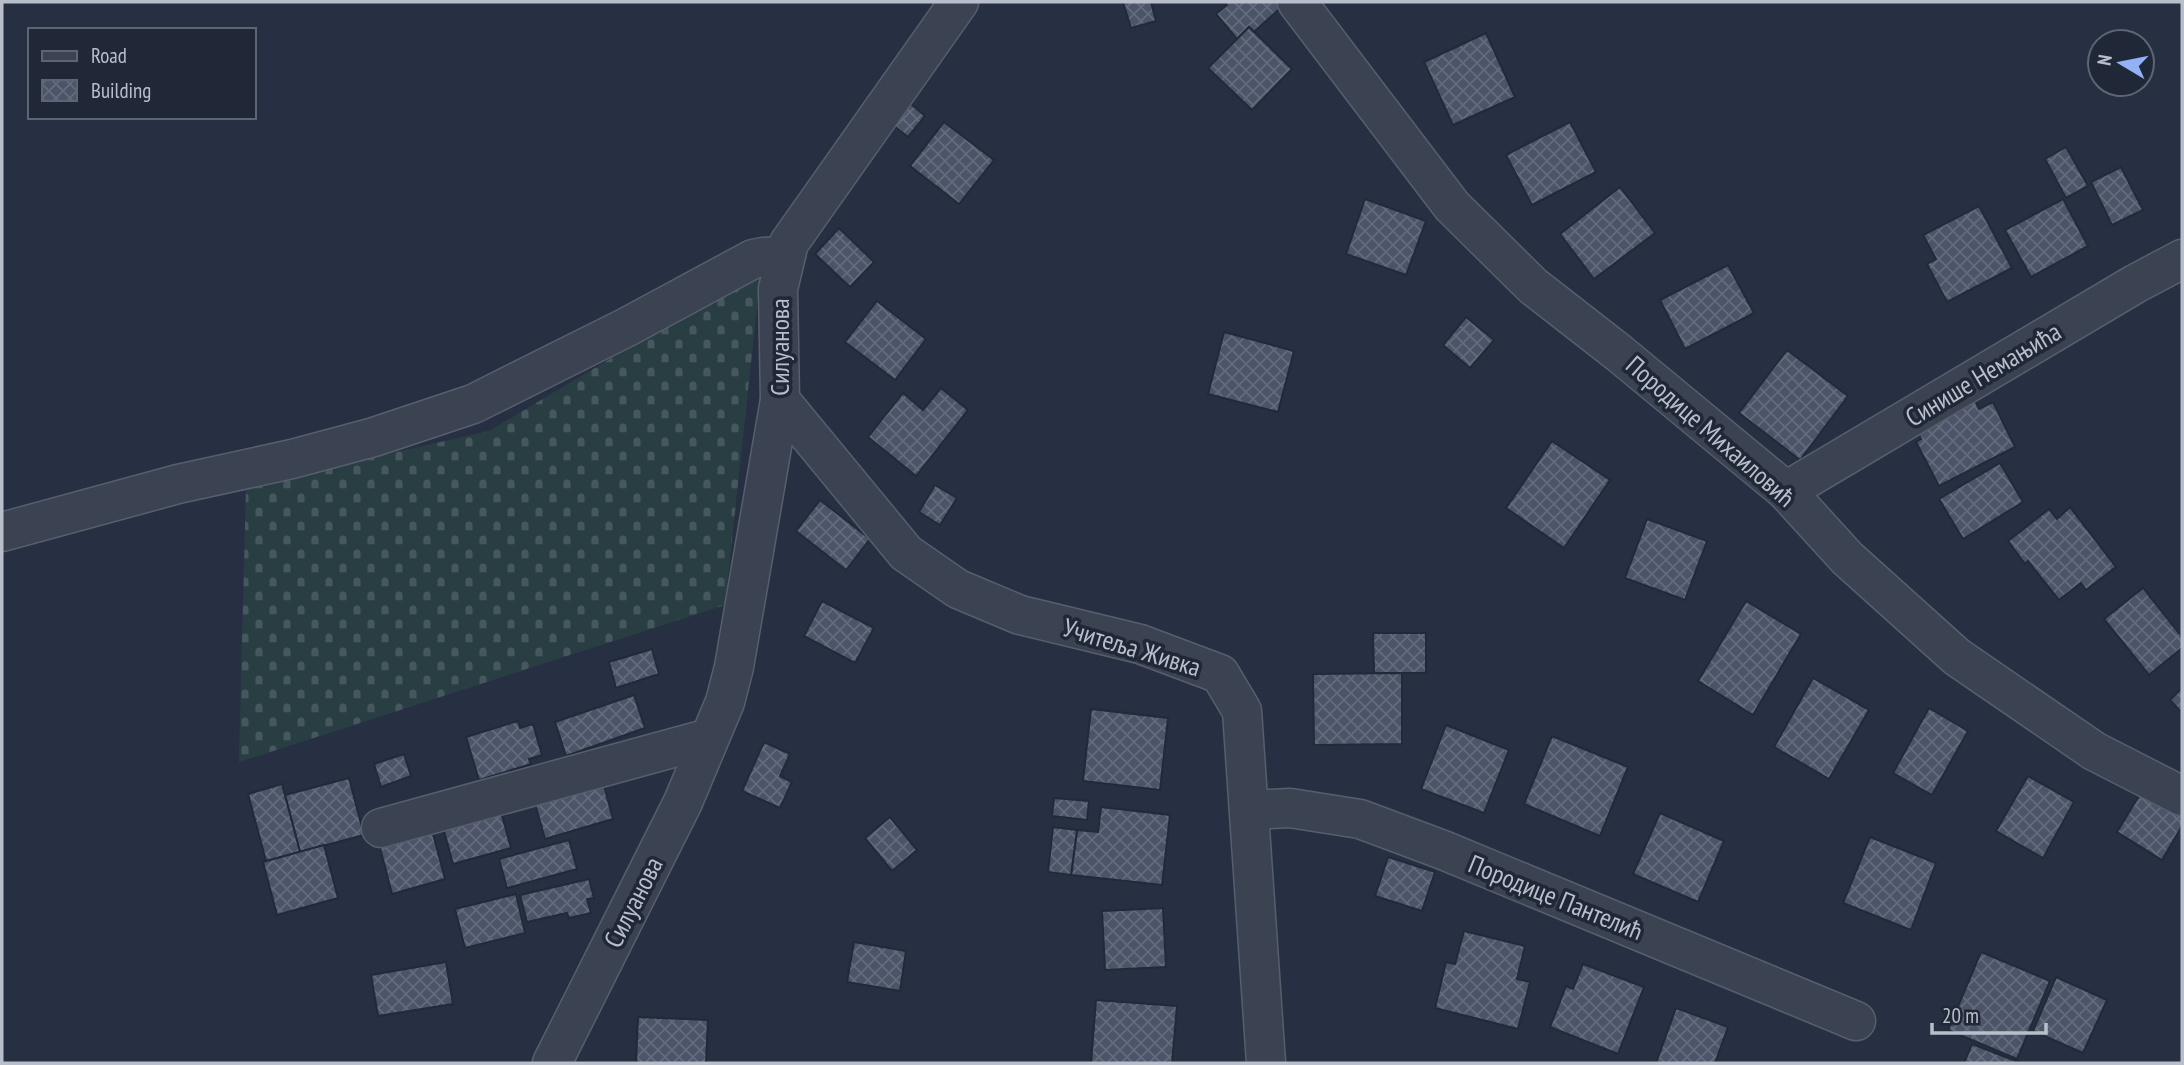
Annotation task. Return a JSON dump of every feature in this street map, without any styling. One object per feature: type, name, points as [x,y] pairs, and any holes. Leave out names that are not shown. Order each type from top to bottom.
[{"type":"street","name":"Силуанова","points":[[552,1063],[683,802],[725,702],[734,667],[780,400],[778,289],[789,243],[959,2]]},
{"type":"street","name":"Породице Михаиловић","points":[[1297,2],[1452,206],[1533,286],[1786,491],[1847,558],[1957,657],[2094,751],[2182,796]]},
{"type":"street","points":[[2,532],[178,484],[292,459],[386,433],[473,404],[627,327],[744,264],[763,257],[785,257]]},
{"type":"street","name":"Синише Немањића","points":[[1786,491],[2135,284],[2182,259]]},
{"type":"street","name":"Учитеља Живка","points":[[780,400],[906,552],[958,589],[1020,615],[1140,644],[1220,674],[1242,711],[1266,1063]]},
{"type":"street","points":[[381,828],[709,738]]},
{"type":"street","name":"Породице Пантелић","points":[[1249,810],[1290,808],[1360,819],[1443,850],[1856,1021]]},
{"type":"green space","points":[[761,269],[725,605],[239,762],[246,486],[489,431]]},
{"type":"building","points":[[1123,2],[1151,2],[1156,21],[1131,28]]},
{"type":"building","points":[[1224,2],[1287,2],[1254,32],[1249,27],[1237,39],[1216,14],[1227,5]]},
{"type":"building","points":[[1249,27],[1292,69],[1252,110],[1208,68]]},
{"type":"building","points":[[1486,33],[1515,97],[1453,125],[1424,62]]},
{"type":"building","points":[[911,104],[925,116],[908,137],[893,125]]},
{"type":"building","points":[[944,122],[994,160],[959,204],[910,166]]},
{"type":"building","points":[[1570,122],[1596,172],[1532,205],[1506,155]]},
{"type":"building","points":[[2066,147],[2088,186],[2066,198],[2045,159]]},
{"type":"building","points":[[2121,167],[2143,210],[2112,225],[2091,182]]},
{"type":"building","points":[[1620,187],[1655,233],[1594,279],[1560,234]]},
{"type":"building","points":[[1365,199],[1426,221],[1406,275],[1346,254]]},
{"type":"building","points":[[2063,199],[2088,246],[2031,277],[2005,230]]},
{"type":"building","points":[[1979,206],[2012,268],[1947,302],[1927,264],[1936,259],[1923,235]]},
{"type":"building","points":[[839,228],[874,262],[850,287],[815,254]]},
{"type":"building","points":[[1728,265],[1754,313],[1685,349],[1660,300]]},
{"type":"building","points":[[877,301],[926,339],[895,380],[845,342]]},
{"type":"building","points":[[1466,317],[1494,340],[1470,368],[1443,345]]},
{"type":"building","points":[[1224,332],[1294,351],[1278,412],[1208,394]]},
{"type":"building","points":[[1787,350],[1848,396],[1800,460],[1739,413]]},
{"type":"building","points":[[941,388],[968,410],[916,476],[868,437],[903,393],[923,410]]},
{"type":"building","points":[[1973,396],[1979,409],[1993,402],[2015,447],[1939,486],[1916,442],[1921,439],[1915,426]]},
{"type":"building","points":[[1552,441],[1610,480],[1564,548],[1506,508]]},
{"type":"building","points":[[2000,463],[2023,502],[1963,539],[1939,499]]},
{"type":"building","points":[[935,485],[957,498],[940,525],[919,512]]},
{"type":"building","points":[[820,500],[870,539],[846,570],[796,531]]},
{"type":"building","points":[[2070,507],[2116,567],[2086,590],[2081,583],[2059,600],[2028,561],[2025,564],[2008,541],[2049,509],[2057,519]]},
{"type":"building","points":[[1647,519],[1707,541],[1685,600],[1625,578]]},
{"type":"building","points":[[2143,588],[2182,637],[2182,648],[2149,675],[2104,619]]},
{"type":"building","points":[[822,601],[874,628],[855,663],[804,636]]},
{"type":"building","points":[[1746,601],[1801,634],[1753,715],[1698,681]]},
{"type":"building","points":[[1373,633],[1426,633],[1426,673],[1374,673]]},
{"type":"building","points":[[652,649],[659,674],[616,688],[609,662]]},
{"type":"building","points":[[1402,673],[1402,744],[1314,745],[1313,674]]},
{"type":"building","points":[[1813,678],[1869,710],[1829,779],[1774,747]]},
{"type":"building","points":[[2182,688],[2182,713],[2170,700]]},
{"type":"building","points":[[634,695],[645,728],[566,756],[555,722]]},
{"type":"building","points":[[1929,708],[1968,731],[1932,795],[1893,773]]},
{"type":"building","points":[[1091,709],[1168,718],[1160,790],[1083,781]]},
{"type":"building","points":[[518,721],[520,728],[533,724],[542,755],[529,759],[531,764],[479,780],[466,737]]},
{"type":"building","points":[[1446,725],[1509,750],[1484,813],[1421,789]]},
{"type":"building","points":[[1552,736],[1628,767],[1600,836],[1524,804]]},
{"type":"building","points":[[764,742],[790,754],[780,776],[792,782],[780,808],[742,791]]},
{"type":"building","points":[[404,754],[411,776],[381,787],[374,764]]},
{"type":"building","points":[[601,774],[613,819],[545,839],[532,793]]},
{"type":"building","points":[[2028,776],[2074,802],[2043,858],[1996,831]]},
{"type":"building","points":[[349,778],[364,835],[300,852],[285,795]]},
{"type":"building","points":[[282,784],[300,852],[266,861],[248,794]]},
{"type":"building","points":[[2142,791],[2182,816],[2182,826],[2162,860],[2117,832]]},
{"type":"building","points":[[1054,798],[1089,801],[1087,820],[1052,816]]},
{"type":"building","points":[[499,804],[511,848],[453,864],[441,820]]},
{"type":"building","points":[[1101,807],[1170,815],[1162,885],[1071,875],[1077,830],[1098,832]]},
{"type":"building","points":[[1660,813],[1724,841],[1698,902],[1633,874]]},
{"type":"building","points":[[890,817],[917,850],[892,871],[865,838]]},
{"type":"building","points":[[431,826],[445,879],[392,894],[378,840]]},
{"type":"building","points":[[1053,827],[1077,830],[1071,875],[1048,872]]},
{"type":"building","points":[[1870,837],[1936,863],[1911,930],[1843,903]]},
{"type":"building","points":[[569,840],[577,869],[507,888],[499,859]]},
{"type":"building","points":[[324,845],[338,898],[277,915],[263,862]]},
{"type":"building","points":[[1388,857],[1435,872],[1422,911],[1375,896]]},
{"type":"building","points":[[589,879],[594,898],[587,899],[591,913],[569,918],[567,913],[527,922],[520,895]]},
{"type":"building","points":[[516,894],[525,933],[465,948],[455,909]]},
{"type":"building","points":[[1163,908],[1166,967],[1105,970],[1102,911]]},
{"type":"building","points":[[1464,931],[1525,946],[1517,979],[1530,982],[1518,1029],[1435,1008],[1446,962],[1455,964]]},
{"type":"building","points":[[854,942],[906,951],[900,991],[847,982]]},
{"type":"building","points":[[1981,952],[2050,981],[2017,1059],[1948,1030]]},
{"type":"building","points":[[446,962],[453,1004],[378,1016],[371,975]]},
{"type":"building","points":[[1583,964],[1644,987],[1618,1054],[1550,1027],[1566,986],[1573,989]]},
{"type":"building","points":[[2056,977],[2107,1000],[2083,1053],[2033,1031]]},
{"type":"building","points":[[1096,1000],[1177,1006],[1172,1063],[1091,1063]]},
{"type":"building","points":[[1676,1008],[1728,1027],[1715,1063],[1656,1063]]},
{"type":"building","points":[[638,1017],[708,1020],[706,1063],[636,1063]]},
{"type":"building","points":[[1972,1044],[2021,1063],[1964,1063]]}]
